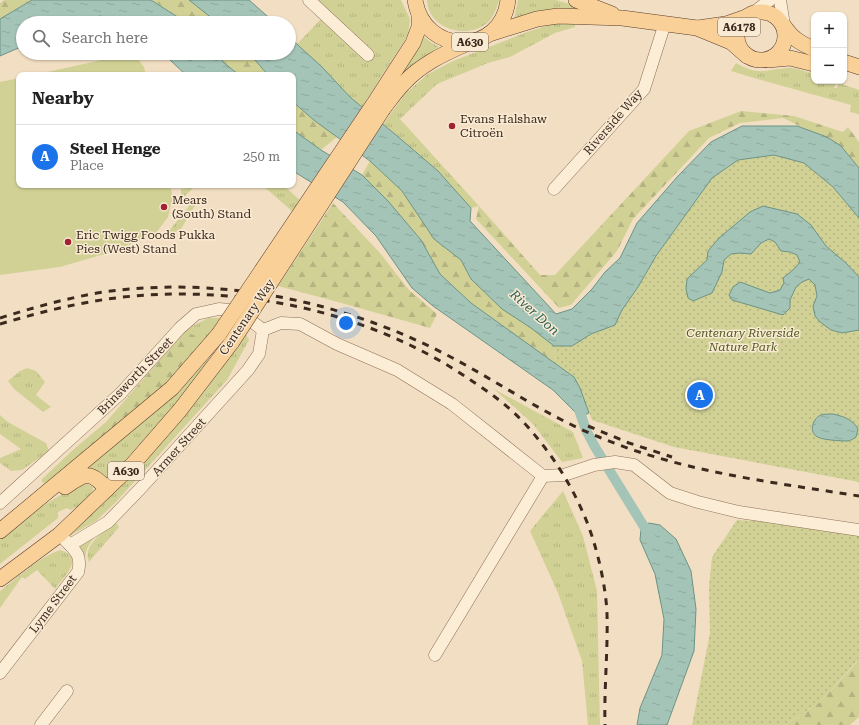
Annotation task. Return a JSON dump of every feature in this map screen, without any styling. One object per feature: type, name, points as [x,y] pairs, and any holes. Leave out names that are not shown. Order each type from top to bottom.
[{"type":"main road","name":"A630","points":[[415,0],[419,16],[432,32],[451,42],[462,43],[472,42],[489,34],[503,18],[508,0]]},
{"type":"main road","name":"A6178","points":[[576,0],[622,18]]},
{"type":"main road","name":"A6178","points":[[697,28],[726,24],[758,12],[770,13],[777,17],[791,36],[798,42],[811,48]]},
{"type":"main road","name":"A6178","points":[[746,56],[741,49],[737,36],[738,29],[749,15]]},
{"type":"main road","name":"Centenary Way","points":[[0,579],[64,540],[107,489],[133,464],[180,410],[225,338],[378,107],[413,43],[419,27],[419,16]]},
{"type":"main road","name":"A6178","points":[[489,34],[537,19],[558,16],[622,18],[697,28],[731,42],[746,56]]},
{"type":"main road","points":[[768,60],[780,53],[784,46],[786,34],[784,26]]},
{"type":"main road","name":"Centenary Way","points":[[378,107],[424,66],[444,54],[472,42]]},
{"type":"main road","points":[[746,56],[755,60],[790,58],[811,63]]},
{"type":"main road","points":[[847,63],[859,67]]},
{"type":"main road","points":[[847,73],[859,76]]},
{"type":"main road","name":"Centenary Way","points":[[3,528],[172,388],[225,338]]},
{"type":"main road","name":"A630","points":[[3,528],[81,477],[89,475],[97,479],[107,489]]},
{"type":"street","points":[[309,0],[368,55]]},
{"type":"street","points":[[749,15],[770,0]]},
{"type":"street","points":[[780,0],[784,26]]},
{"type":"street","name":"Riverside Way","points":[[554,189],[644,89],[665,23]]},
{"type":"street","name":"Brinsworth Street","points":[[0,503],[121,393],[180,328],[196,314],[219,308],[238,311],[264,330]]},
{"type":"street","points":[[264,330],[281,323],[300,324],[337,344],[397,370],[452,404],[542,476],[564,475],[599,464],[616,462],[634,465],[670,493],[698,502],[739,512],[781,517],[859,530]]},
{"type":"street","name":"Armer Street","points":[[64,540],[108,522],[140,489],[248,370],[259,354],[264,330]]},
{"type":"street","points":[[435,655],[542,476]]},
{"type":"street","name":"Lyme Street","points":[[0,673],[78,572],[80,563],[77,553],[64,540]]},
{"type":"street","points":[[41,725],[67,691]]},
{"type":"green space","points":[[4,0],[32,0],[0,19],[0,3]]},
{"type":"green space","points":[[152,0],[189,0],[209,16],[176,16]]},
{"type":"green space","points":[[317,0],[401,0],[410,19],[408,35],[362,107],[297,44],[321,19]]},
{"type":"green space","points":[[427,0],[499,1],[493,16],[487,23],[479,28],[469,31],[459,31],[441,25],[429,10]]},
{"type":"green space","points":[[518,0],[556,0],[588,9],[588,12],[565,8],[537,12],[514,19]]},
{"type":"green space","points":[[575,22],[575,27],[555,33],[510,57],[488,63],[437,84],[400,119],[479,206],[471,208],[438,171],[383,124],[406,93],[428,74],[453,61],[527,32],[555,23]]},
{"type":"green space","points":[[423,36],[439,47],[417,61],[396,82]]},
{"type":"green space","points":[[102,60],[139,60],[144,67],[145,72],[48,72]]},
{"type":"green space","points":[[222,60],[255,60],[265,72],[235,72]]},
{"type":"green space","points":[[736,63],[756,71],[790,68],[811,73],[811,84],[836,84],[834,88],[837,88],[839,84],[842,84],[859,90],[859,114],[850,112],[851,105],[731,71]]},
{"type":"green space","name":"Eric Twigg Foods Pukka Pies (West) Stand","points":[[16,79],[16,188],[171,188],[173,197],[168,217],[156,233],[115,251],[60,267],[0,275],[0,82]]},
{"type":"green space","points":[[296,105],[337,137],[321,150],[296,132]]},
{"type":"green space","points":[[741,111],[794,116],[843,132],[848,127],[859,142],[859,168],[841,146],[783,118],[740,123],[709,138],[633,219],[617,251],[571,305],[559,308],[476,219],[479,206],[540,275],[555,275],[689,131]]},
{"type":"green space","name":"Centenary Riverside Nature Park","points":[[774,155],[804,163],[833,187],[859,218],[859,482],[674,447],[592,420],[580,388],[574,377],[556,364],[554,346],[572,346],[591,334],[615,325],[622,310],[638,287],[656,256],[712,178],[738,160]]},
{"type":"green space","points":[[370,161],[402,191],[434,239],[461,260],[471,279],[554,346],[556,364],[471,303],[440,274],[421,240],[388,201],[362,175]]},
{"type":"green space","points":[[189,188],[193,188],[181,200],[181,189]]},
{"type":"green space","points":[[265,188],[286,188],[301,201],[293,212]]},
{"type":"green space","points":[[197,196],[200,197],[181,229],[157,241],[168,232]]},
{"type":"green space","points":[[333,203],[380,253],[409,290],[437,314],[430,328],[278,286]]},
{"type":"green space","points":[[208,318],[222,318],[201,346],[184,332]]},
{"type":"green space","points":[[184,332],[197,336],[201,346],[184,366],[128,420],[45,485],[41,480],[106,422]]},
{"type":"green space","points":[[246,334],[249,340],[227,380],[115,503],[96,521],[71,535],[70,533],[124,482]]},
{"type":"green space","points":[[211,356],[184,394],[108,479],[96,472],[82,471],[178,392]]},
{"type":"green space","points":[[27,368],[36,371],[45,382],[36,395],[51,407],[43,412],[14,389],[8,381],[20,371]]},
{"type":"green space","points":[[494,389],[573,432],[583,458],[562,462],[533,424]]},
{"type":"green space","points":[[0,415],[8,422],[46,443],[49,451],[22,470],[11,471],[0,463],[0,458],[21,449],[0,434]]},
{"type":"green space","points":[[86,483],[93,487],[93,491],[86,501],[71,510],[67,508],[58,512],[58,518],[0,564],[0,537],[52,500]]},
{"type":"green space","points":[[563,491],[583,536],[597,591],[600,725],[588,725],[582,661],[558,593],[530,531]]},
{"type":"green space","points":[[762,518],[859,536],[858,660],[820,702],[785,725],[692,725],[710,633],[709,586],[712,557],[737,520],[752,521]]},
{"type":"green space","points":[[116,523],[119,527],[89,562],[88,556],[91,544],[100,534]]},
{"type":"green space","points":[[97,535],[89,545],[85,558],[77,543]]},
{"type":"green space","points":[[60,550],[68,553],[72,562],[71,568],[55,589],[37,570],[25,579],[22,577],[0,608],[0,591],[36,563]]},
{"type":"green space","points":[[859,655],[859,717],[850,725],[785,725],[820,702],[857,662]]},
{"type":"water","points":[[32,0],[151,0],[176,16],[16,16],[16,49],[0,56],[0,19]]},
{"type":"water","points":[[189,0],[249,0],[267,16],[209,16]]},
{"type":"water","name":"River Don","points":[[296,43],[321,66],[351,98],[438,171],[471,208],[470,221],[556,314],[572,309],[592,289],[605,272],[620,258],[637,223],[678,176],[711,142],[742,126],[797,126],[827,137],[841,146],[859,168],[859,218],[833,187],[804,163],[774,155],[738,160],[712,178],[656,256],[638,287],[622,310],[615,325],[591,334],[572,346],[554,346],[531,328],[502,309],[471,279],[461,260],[434,239],[402,191],[370,161],[315,121],[296,105],[296,72],[265,72],[255,60],[296,60]]},
{"type":"water","points":[[170,60],[222,60],[235,72],[183,72]]},
{"type":"water","points":[[296,132],[321,150],[362,175],[388,201],[421,240],[440,274],[471,303],[574,377],[580,388],[589,413],[580,417],[553,390],[433,306],[412,288],[376,236],[343,202],[296,173]]},
{"type":"water","points":[[763,206],[797,214],[811,225],[826,246],[846,263],[859,277],[859,330],[842,333],[831,330],[820,322],[815,316],[813,306],[817,296],[815,285],[809,279],[796,287],[790,300],[790,308],[783,315],[732,300],[729,295],[733,287],[740,282],[770,293],[780,290],[784,283],[783,278],[800,262],[797,255],[790,252],[781,251],[775,242],[769,239],[761,243],[751,254],[731,254],[724,260],[722,272],[712,293],[693,301],[688,298],[686,289],[687,279],[707,260],[708,251],[719,238],[750,212]]},
{"type":"water","points":[[833,414],[845,417],[853,423],[858,429],[856,437],[849,441],[844,441],[826,439],[818,437],[814,434],[812,428],[816,419],[821,415]]},
{"type":"water","points":[[649,523],[660,525],[676,539],[691,571],[696,609],[694,651],[667,725],[637,725],[640,708],[662,655],[664,619],[655,574],[640,540],[641,529]]},
{"type":"waterway","points":[[577,404],[586,430],[595,447],[651,538]]},
{"type":"railway","points":[[0,318],[85,295],[141,288],[186,287],[230,290],[274,296],[361,318],[403,334],[463,363],[539,408],[579,428],[630,449],[662,459],[727,474],[859,496]]},
{"type":"railway","points":[[0,324],[66,307],[100,300],[134,296],[178,294],[223,296],[267,301],[310,310],[353,322],[395,338],[434,358],[479,386],[514,413],[544,447],[566,479],[579,503],[593,538],[605,590],[607,614],[605,725]]},
{"type":"railway","points":[[588,426],[629,443],[672,457]]},
{"type":"place","name":"Evans Halshaw Citroën","points":[[452,126]]},
{"type":"place","name":"Mears (South) Stand","points":[[164,207]]},
{"type":"place","name":"Eric Twigg Foods Pukka Pies (West) Stand","points":[[68,242]]},
{"type":"place","name":"Steel Henge","points":[[700,395]]}]
